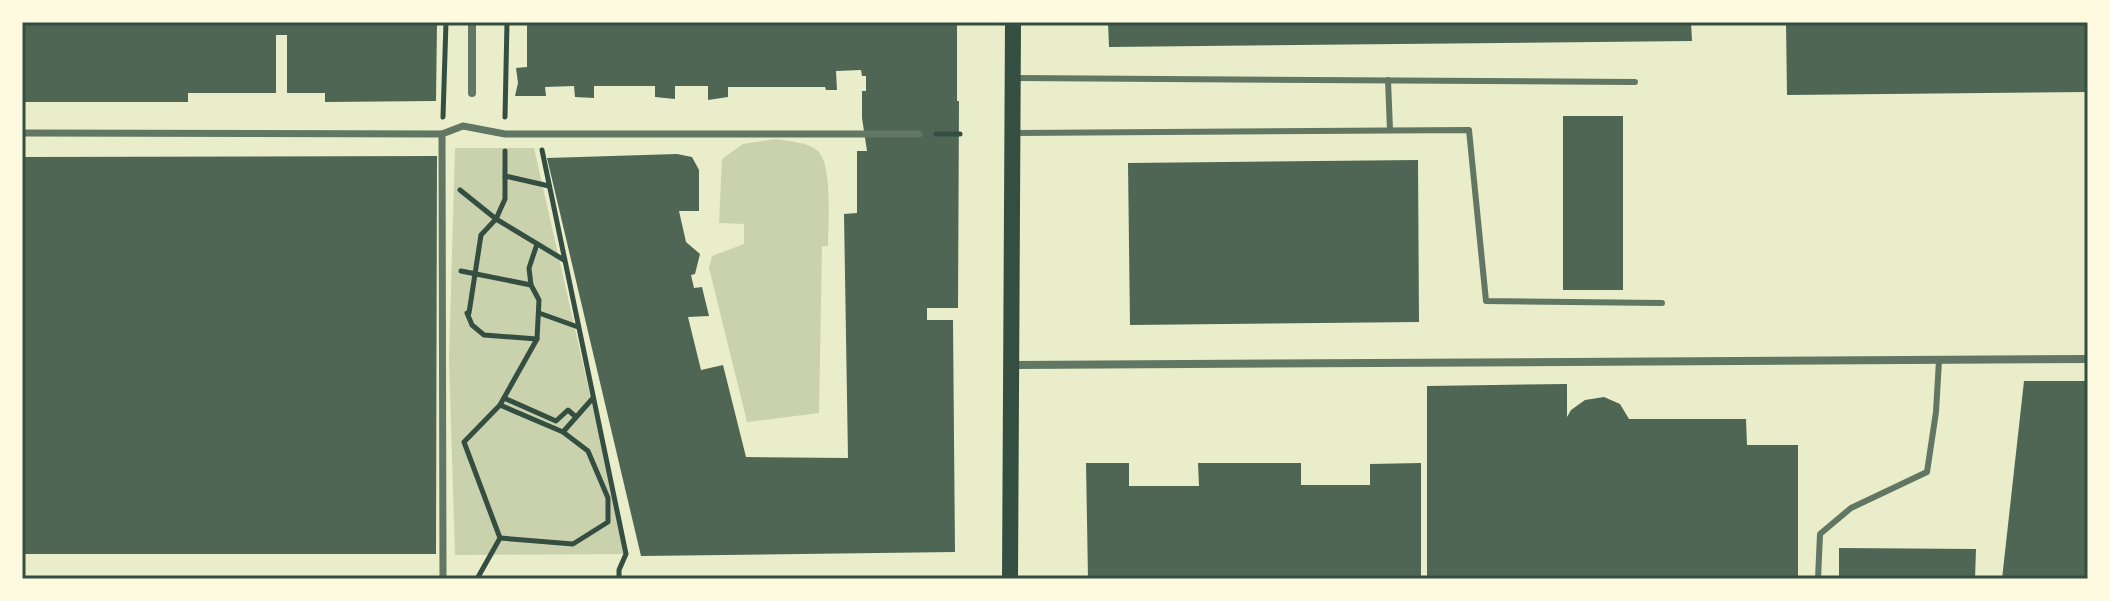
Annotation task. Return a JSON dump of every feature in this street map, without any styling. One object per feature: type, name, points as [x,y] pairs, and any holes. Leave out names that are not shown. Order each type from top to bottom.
[{"type":"main road","points":[[1010,579],[1013,22]]},
{"type":"street","points":[[472,22],[472,93]]},
{"type":"street","points":[[22,133],[442,134],[463,126],[505,134],[919,134]]},
{"type":"street","points":[[442,134],[443,579]]},
{"type":"street","points":[[1012,365],[2088,359]]},
{"type":"lane","points":[[1012,78],[1635,82]]},
{"type":"lane","points":[[1388,80],[1390,130]]},
{"type":"lane","points":[[1012,133],[1469,130],[1486,301],[1662,303]]},
{"type":"lane","points":[[1818,579],[1820,534],[1851,508],[1927,472],[1936,412],[1939,360]]},
{"type":"path","points":[[442,134],[446,22]]},
{"type":"path","points":[[538,133],[611,497],[626,554],[619,570],[619,579]]},
{"type":"path","points":[[442,174],[496,219],[565,261]]},
{"type":"path","points":[[505,176],[549,186]]},
{"type":"path","points":[[496,219],[481,235],[469,313],[472,325],[484,335],[537,339]]},
{"type":"path","points":[[477,579],[500,538],[464,442],[500,405],[537,339],[539,300],[531,285],[529,268],[537,244]]},
{"type":"path","points":[[442,268],[531,285]]},
{"type":"path","points":[[443,308],[469,313]]},
{"type":"path","points":[[539,313],[579,328]]},
{"type":"path","points":[[563,432],[593,397]]},
{"type":"path","points":[[504,398],[556,421],[568,410],[576,417]]},
{"type":"path","points":[[500,405],[563,432],[588,451],[611,497],[608,522],[573,544],[500,538]]},
{"type":"green space","points":[[775,139],[814,148],[826,169],[828,246],[822,246],[819,413],[747,422],[709,268],[712,256],[744,244],[744,224],[719,223],[722,159],[743,144]]},
{"type":"green space","points":[[455,148],[534,148],[626,554],[455,555],[449,359]]},
{"type":"building","points":[[22,22],[437,22],[436,101],[325,102],[325,93],[287,93],[287,35],[276,35],[276,93],[188,93],[188,102],[22,102]]},
{"type":"building","points":[[527,22],[957,22],[958,308],[927,308],[927,320],[953,320],[955,552],[641,556],[547,158],[677,154],[692,157],[699,170],[699,211],[679,211],[686,242],[700,254],[695,274],[691,275],[694,288],[702,287],[709,316],[688,317],[701,370],[723,365],[746,457],[848,458],[844,214],[857,213],[857,151],[867,151],[862,118],[862,91],[866,91],[866,76],[862,76],[861,70],[836,71],[837,90],[826,90],[825,87],[728,87],[728,97],[708,100],[708,86],[675,86],[675,99],[655,97],[655,86],[594,86],[594,98],[575,97],[574,86],[545,87],[546,96],[515,96],[518,83],[516,68],[527,67]]},
{"type":"building","points":[[1108,22],[1691,22],[1692,41],[1109,47]]},
{"type":"building","points":[[1786,22],[2088,22],[2088,92],[1787,95]]},
{"type":"building","points":[[1563,116],[1623,116],[1623,290],[1563,290]]},
{"type":"building","points":[[437,156],[436,554],[22,554],[22,157]]},
{"type":"building","points":[[1418,160],[1419,322],[1130,325],[1128,163]]},
{"type":"building","points":[[2024,381],[2088,381],[2088,579],[2002,579]]},
{"type":"building","points":[[1567,384],[1567,417],[1585,400],[1604,397],[1620,404],[1629,419],[1746,419],[1747,445],[1798,445],[1798,579],[1427,579],[1427,386]]},
{"type":"building","points":[[1086,463],[1129,463],[1129,486],[1199,486],[1198,463],[1301,463],[1301,485],[1370,485],[1370,464],[1421,463],[1421,579],[1088,579]]},
{"type":"building","points":[[1839,548],[1976,549],[1975,579],[1839,579]]}]
